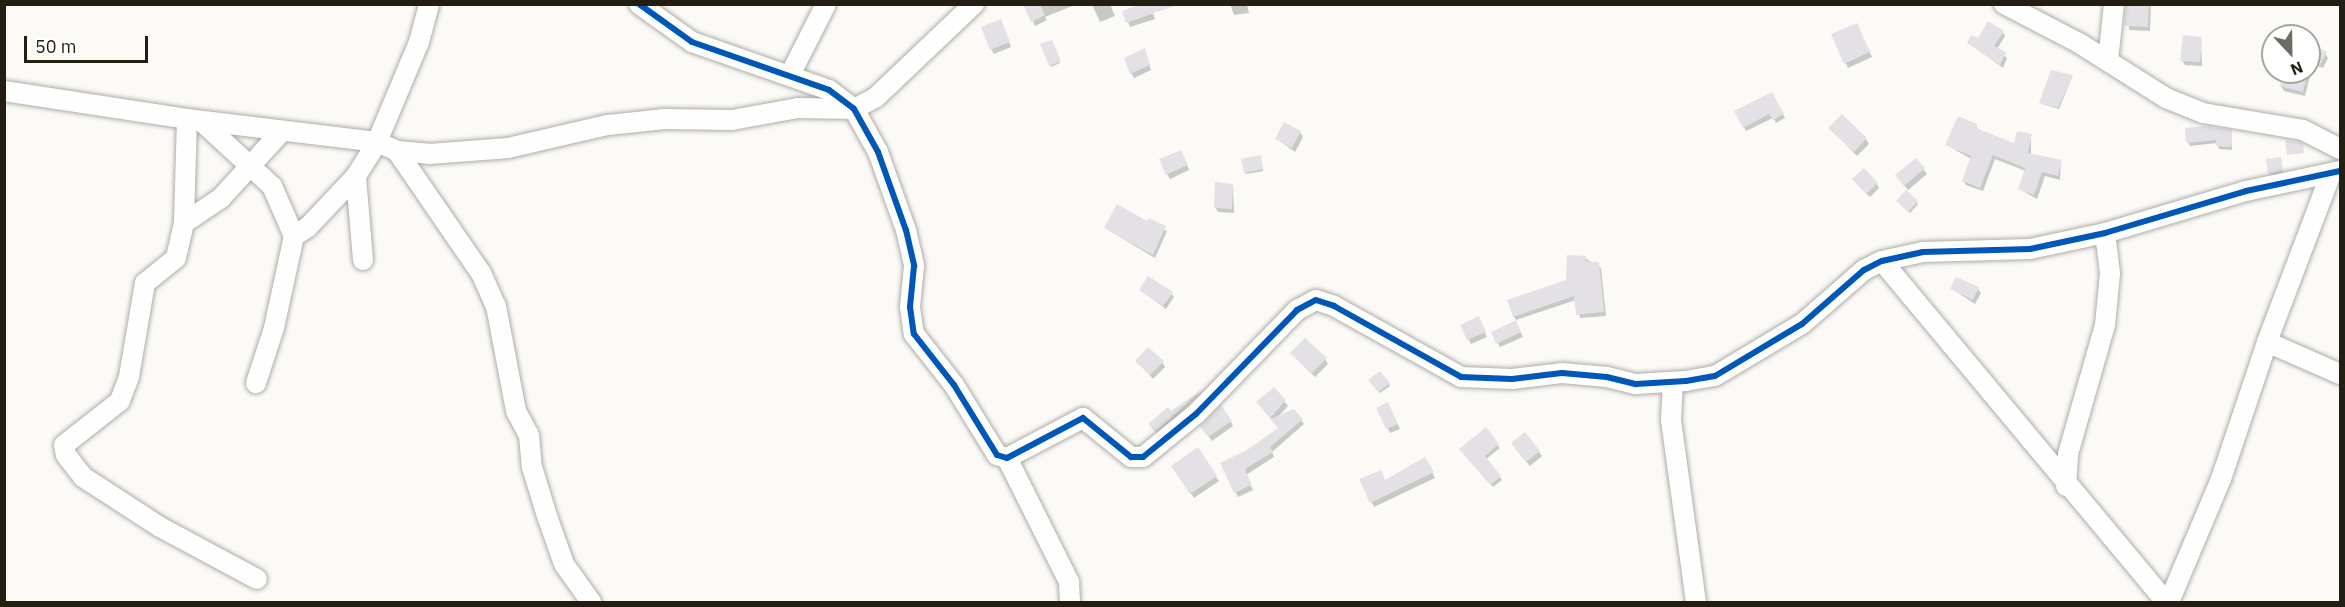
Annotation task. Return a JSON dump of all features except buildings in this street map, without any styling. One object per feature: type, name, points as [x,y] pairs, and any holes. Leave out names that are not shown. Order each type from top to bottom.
[{"type":"street","points":[[294,236],[308,227],[357,176],[377,142],[419,42],[429,4]]},
{"type":"street","points":[[639,4],[692,42],[738,61],[790,75],[829,90],[854,109],[878,152],[906,230],[914,266],[910,307],[914,334],[954,385],[997,455],[1007,458],[1083,418],[1131,457],[1143,457],[1196,414],[1296,310],[1316,300],[1334,306],[1461,377],[1512,379],[1562,373],[1607,377],[1636,384],[1673,382],[1715,376],[1802,324],[1864,270],[1881,261],[1923,252],[2030,249],[2105,233],[2246,192],[2335,174]]},
{"type":"street","points":[[790,75],[826,4]]},
{"type":"street","points":[[4,90],[194,120],[377,142],[397,151],[429,154],[508,148],[608,125],[665,119],[732,120],[798,108],[854,109],[875,98],[974,4]]},
{"type":"street","points":[[2004,4],[2108,61],[2166,98],[2203,113],[2303,130],[2340,149]]},
{"type":"street","points":[[2108,61],[2114,4]]},
{"type":"street","points":[[194,120],[272,186],[294,236],[274,328],[256,383]]},
{"type":"street","points":[[194,120],[184,223],[176,258],[145,283],[141,294],[129,377],[120,401],[64,445],[66,456],[83,477],[160,527],[257,579]]},
{"type":"street","points":[[184,223],[221,198],[282,131]]},
{"type":"street","points":[[397,151],[481,273],[496,306],[516,411],[529,435],[532,467],[547,516],[564,564],[591,603]]},
{"type":"street","points":[[1881,261],[2066,486],[2168,603],[2221,479],[2267,342],[2335,174]]},
{"type":"street","points":[[357,176],[363,260]]},
{"type":"street","points":[[2066,486],[2068,454],[2104,325],[2110,273],[2105,233]]},
{"type":"street","points":[[2267,342],[2340,374]]},
{"type":"street","points":[[1673,382],[1671,420],[1696,603]]},
{"type":"street","points":[[2048,464],[2068,454]]},
{"type":"street","points":[[1007,458],[1069,582],[1070,603]]},
{"type":"cycle path","points":[[639,4],[692,42],[829,90],[854,109],[878,152],[906,230],[914,266],[910,307],[914,334],[954,385],[997,455],[1007,458],[1083,418],[1131,457],[1143,457],[1196,414],[1297,310],[1316,300],[1334,306],[1461,377],[1512,379],[1562,373],[1607,377],[1636,384],[1686,381],[1715,376],[1802,324],[1864,270],[1882,261],[1923,252],[2030,249],[2105,233],[2246,191],[2340,171]]}]
